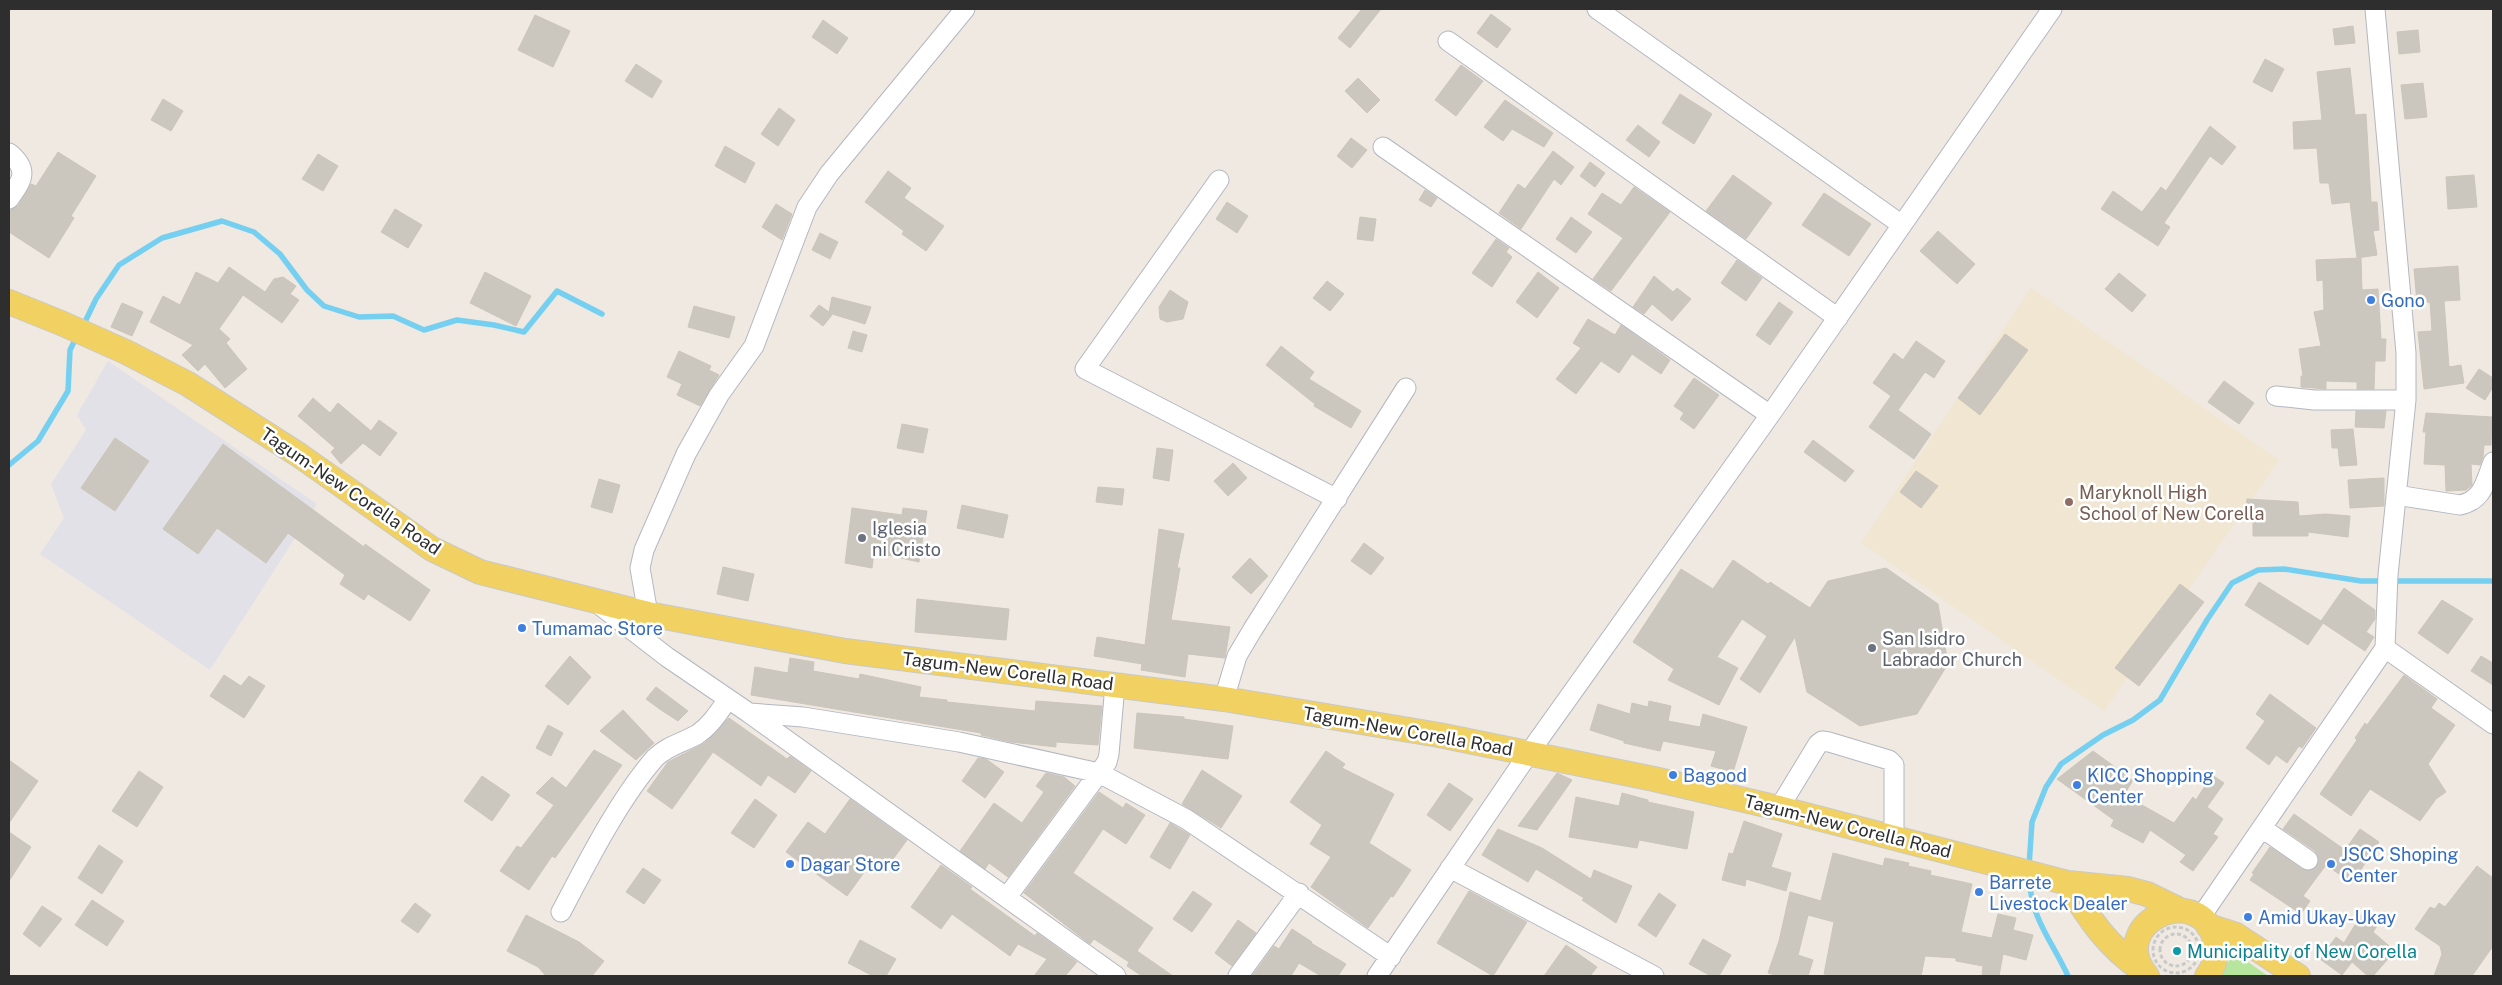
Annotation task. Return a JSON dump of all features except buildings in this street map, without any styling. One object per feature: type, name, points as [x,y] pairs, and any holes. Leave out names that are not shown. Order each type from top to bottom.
[{"type":"main road","name":"Tagum-New Corella Road","points":[[9,302],[118,348],[188,384],[299,455],[432,549],[480,572],[648,614],[845,651],[1224,699],[1439,735],[1779,808],[2058,880],[2128,889],[2147,894],[2236,935],[2298,976]]},
{"type":"main road","points":[[2058,880],[2098,931],[2126,959],[2144,973]]},
{"type":"main road","points":[[2144,973],[2136,949],[2142,929],[2158,914],[2196,918],[2213,935],[2216,956],[2207,976]]},
{"type":"street","points":[[648,614],[640,568],[644,550],[691,446],[719,395],[754,346],[807,207],[829,174],[965,9]]},
{"type":"street","points":[[1597,9],[1902,225]]},
{"type":"street","points":[[1377,976],[1529,753],[1770,415],[2052,9]]},
{"type":"street","points":[[2196,918],[2262,828],[2385,648],[2388,575],[2406,400],[2402,304],[2375,9]]},
{"type":"street","points":[[1448,41],[1838,318]]},
{"type":"street","points":[[1383,147],[1770,415]]},
{"type":"street","points":[[9,153],[21,164],[22,173],[21,182],[9,199]]},
{"type":"street","points":[[1219,180],[1085,369],[1337,499]]},
{"type":"street","points":[[1224,699],[1237,656],[1406,388]]},
{"type":"street","points":[[2276,396],[2314,400],[2406,400]]},
{"type":"street","points":[[2396,495],[2460,505],[2470,503],[2476,500],[2483,489],[2493,462]]},
{"type":"street","points":[[596,602],[667,658],[749,713],[1116,976]]},
{"type":"street","points":[[2385,648],[2493,724]]},
{"type":"street","points":[[1007,897],[1099,773],[1109,754],[1115,685]]},
{"type":"street","points":[[561,912],[616,814],[654,759],[665,749],[696,735],[709,725],[728,699]]},
{"type":"street","points":[[749,713],[803,717],[959,742],[1099,773],[1186,819],[1299,893],[1391,957]]},
{"type":"street","points":[[1779,808],[1818,744],[1822,741],[1829,742],[1890,760],[1894,765],[1894,837]]},
{"type":"street","points":[[2262,828],[2308,860]]},
{"type":"street","points":[[1450,868],[1654,976]]},
{"type":"street","points":[[1238,976],[1299,893]]},
{"type":"path","points":[[2171,927],[2189,931],[2198,940],[2200,953],[2195,964],[2179,974],[2161,968],[2153,951],[2160,933],[2171,927]]},
{"type":"path","points":[[2173,934],[2186,936],[2193,948],[2189,960],[2178,967],[2165,963],[2160,950],[2162,942],[2173,934]]},
{"type":"shaded area","name":"Maryknoll High School of New Corella","points":[[2031,288],[2279,460],[2104,711],[1861,543]]},
{"type":"shaded area","points":[[108,361],[317,504],[210,670],[40,554],[64,518],[51,484],[86,430],[77,415]]},
{"type":"green space","points":[[2235,953],[2268,976],[2218,976]]},
{"type":"waterway","points":[[83,326],[96,299],[119,265],[162,238],[222,221],[254,232],[280,254],[307,290],[324,306],[359,317],[393,316],[424,330],[457,320],[494,325],[524,332],[557,291],[602,314]]},
{"type":"waterway","points":[[9,465],[38,441],[68,391],[70,350],[77,336]]},
{"type":"waterway","points":[[2029,866],[2032,822],[2046,787],[2061,764],[2103,735],[2133,720],[2160,700],[2207,620],[2232,583],[2258,570],[2284,569],[2361,581],[2493,581]]},
{"type":"waterway","points":[[2029,878],[2038,918],[2068,976]]},
{"type":"place","name":"Gono","points":[[2371,300]]},
{"type":"place","name":"Maryknoll High School of New Corella","points":[[2069,502]]},
{"type":"place","name":"Iglesia ni Cristo","points":[[862,538]]},
{"type":"place","name":"Tumamac Store","points":[[522,628]]},
{"type":"place","name":"San Isidro Labrador Church","points":[[1872,648]]},
{"type":"place","name":"Bagood","points":[[1673,775]]},
{"type":"place","name":"KICC Shopping Center","points":[[2077,785]]},
{"type":"place","name":"Dagar Store","points":[[790,864]]},
{"type":"place","name":"JSCC Shoping Center","points":[[2331,864]]},
{"type":"place","name":"Barrete Livestock Dealer","points":[[1979,892]]},
{"type":"place","name":"Amid Ukay-Ukay","points":[[2248,917]]},
{"type":"place","name":"Municipality of New Corella","points":[[2177,951]]}]
